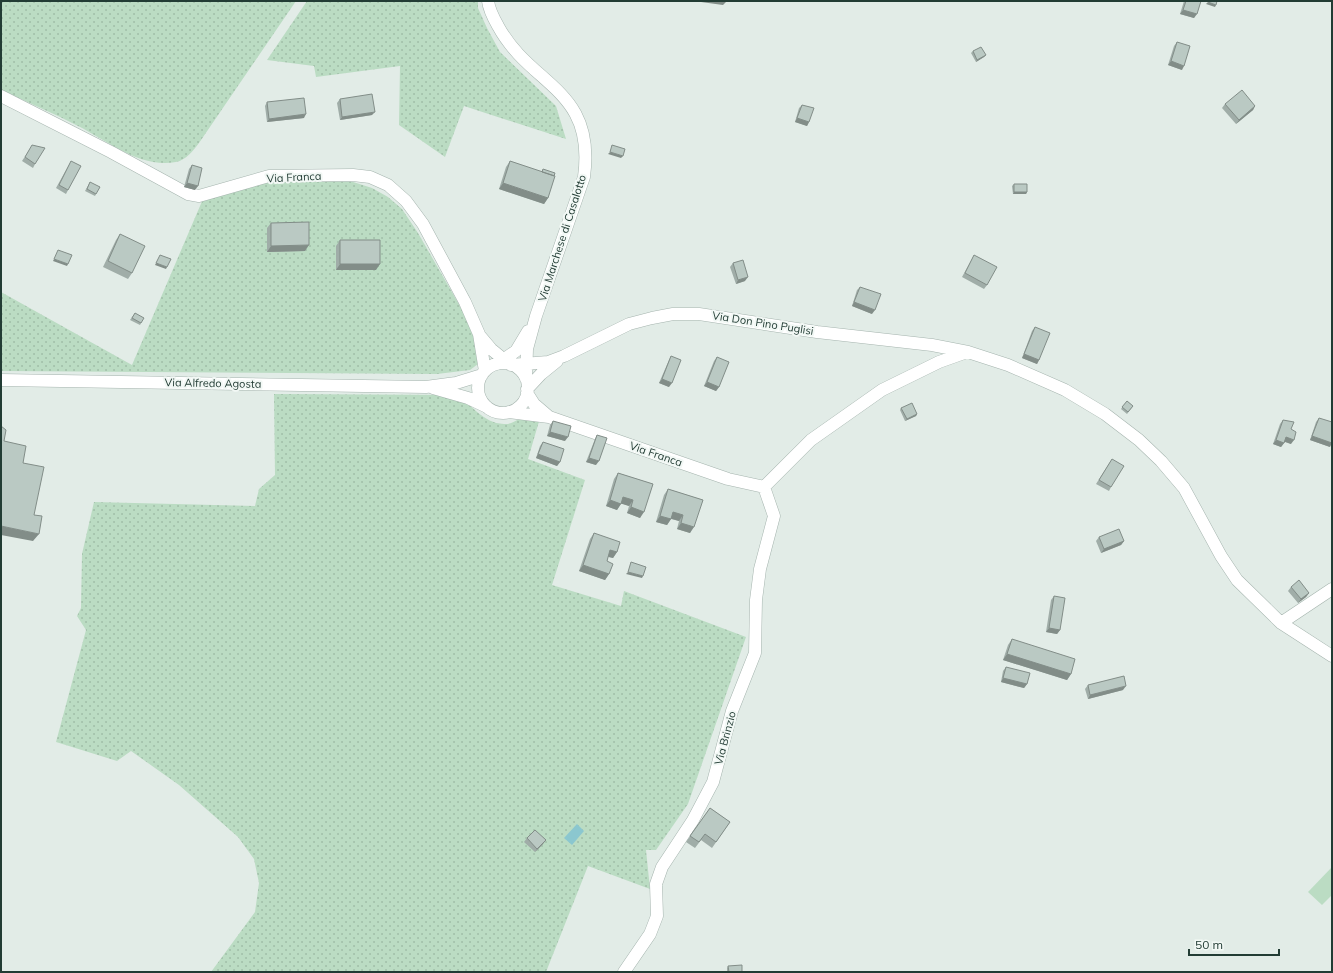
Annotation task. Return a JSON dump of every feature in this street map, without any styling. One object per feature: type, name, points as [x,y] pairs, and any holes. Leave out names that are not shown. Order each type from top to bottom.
[{"type":"street","name":"Via Marchese di Casalotto","points":[[488,1],[496,23],[506,41],[558,89],[571,106],[580,124],[584,143],[586,162],[584,177],[536,316]]},
{"type":"street","name":"Via Franca","points":[[1,96],[111,152],[188,194],[199,196],[269,176],[352,175],[370,177],[388,185],[406,201],[423,224],[465,302],[479,334]]},
{"type":"street","name":"Via Don Pino Puglisi","points":[[564,356],[629,324],[673,314],[699,314],[817,332],[932,345],[968,352],[1008,365],[1065,390],[1105,414],[1139,440],[1161,460],[1184,488],[1221,556],[1237,580],[1280,623],[1332,656]]},
{"type":"street","points":[[484,373],[505,363],[516,351],[536,316]]},
{"type":"street","points":[[509,412],[521,405],[527,387],[526,364],[536,316]]},
{"type":"street","points":[[479,334],[505,363],[522,373],[534,404],[549,417]]},
{"type":"street","points":[[479,334],[484,373],[478,389],[483,403],[495,412],[509,412],[549,417]]},
{"type":"street","points":[[491,349],[499,352],[516,351]]},
{"type":"street","points":[[764,487],[812,440],[882,390],[939,362],[968,352]]},
{"type":"street","points":[[505,363],[526,364],[548,362],[564,356]]},
{"type":"street","points":[[527,387],[564,356]]},
{"type":"street","name":"Via Alfredo Agosta","points":[[1,380],[426,387],[456,383],[484,373]]},
{"type":"street","name":"Via Alfredo Agosta","points":[[426,387],[456,394],[488,408]]},
{"type":"street","name":"Via Franca","points":[[549,417],[728,478],[764,487]]},
{"type":"street","name":"Via Brinzio","points":[[624,972],[650,934],[657,916],[656,884],[662,867],[693,820],[713,782],[732,711],[756,653],[756,600],[760,569],[774,516],[764,487]]},
{"type":"street","points":[[1280,623],[1332,589]]},
{"type":"green space","points":[[1,1],[296,1],[199,143],[189,155],[180,161],[163,163],[138,158],[113,146],[69,121],[1,90]]},
{"type":"green space","points":[[307,1],[478,1],[478,8],[500,52],[556,106],[566,139],[464,106],[445,157],[399,125],[400,66],[316,77],[314,66],[267,60]]},
{"type":"green space","points":[[350,181],[372,188],[388,197],[402,209],[418,233],[476,334],[478,364],[470,370],[437,374],[1,371],[1,292],[132,365],[203,199],[264,183]]},
{"type":"green space","points":[[274,394],[455,395],[484,417],[496,423],[507,424],[528,416],[540,418],[528,459],[585,480],[552,585],[621,606],[624,591],[746,637],[688,804],[656,850],[646,850],[650,889],[588,866],[546,972],[211,972],[255,912],[259,883],[254,859],[238,837],[179,785],[131,751],[117,761],[56,742],[86,630],[77,616],[81,608],[82,554],[94,502],[255,506],[259,489],[275,475]]},
{"type":"green space","points":[[1332,867],[1332,895],[1322,905],[1308,892]]},
{"type":"water","points":[[577,824],[584,831],[572,845],[564,838]]},
{"type":"building","points":[[1186,1],[1201,1],[1197,14],[1183,10]]},
{"type":"building","points":[[1208,1],[1217,1],[1216,5]]},
{"type":"building","points":[[1177,42],[1190,46],[1184,66],[1171,61]]},
{"type":"building","points":[[981,47],[986,55],[977,60],[973,51]]},
{"type":"building","points":[[1242,90],[1255,106],[1239,120],[1225,104]]},
{"type":"building","points":[[372,94],[375,112],[342,117],[340,99]]},
{"type":"building","points":[[304,98],[306,114],[269,119],[267,102]]},
{"type":"building","points":[[802,105],[814,108],[809,122],[797,118]]},
{"type":"building","points":[[32,145],[45,148],[35,164],[25,157]]},
{"type":"building","points":[[612,145],[625,149],[623,156],[610,152]]},
{"type":"building","points":[[71,161],[81,166],[68,190],[59,185]]},
{"type":"building","points":[[510,161],[555,176],[548,198],[503,183]]},
{"type":"building","points":[[192,165],[202,168],[198,186],[187,183]]},
{"type":"building","points":[[543,169],[555,173],[554,176],[542,172]]},
{"type":"building","points":[[90,182],[100,187],[96,194],[87,189]]},
{"type":"building","points":[[1014,184],[1027,184],[1027,192],[1014,192]]},
{"type":"building","points":[[309,222],[309,245],[271,246],[271,223]]},
{"type":"building","points":[[120,234],[145,246],[132,273],[108,261]]},
{"type":"building","points":[[340,240],[380,240],[380,264],[340,264]]},
{"type":"building","points":[[58,250],[72,255],[68,264],[54,259]]},
{"type":"building","points":[[160,255],[171,259],[167,267],[156,263]]},
{"type":"building","points":[[974,255],[997,267],[987,285],[965,273]]},
{"type":"building","points":[[743,260],[748,277],[738,280],[733,263]]},
{"type":"building","points":[[860,287],[881,294],[875,310],[854,302]]},
{"type":"building","points":[[135,313],[144,318],[141,323],[132,318]]},
{"type":"building","points":[[1035,327],[1050,333],[1039,360],[1024,354]]},
{"type":"building","points":[[671,356],[681,360],[672,383],[662,379]]},
{"type":"building","points":[[717,357],[729,362],[719,387],[707,382]]},
{"type":"building","points":[[1127,401],[1133,406],[1128,412],[1122,407]]},
{"type":"building","points":[[912,403],[917,414],[907,419],[901,408]]},
{"type":"building","points":[[1319,418],[1332,422],[1332,443],[1312,436]]},
{"type":"building","points":[[1283,420],[1294,422],[1291,429],[1296,432],[1294,440],[1286,437],[1284,443],[1276,440]]},
{"type":"building","points":[[553,421],[571,426],[568,437],[550,432]]},
{"type":"building","points":[[1,426],[6,430],[4,441],[26,446],[23,463],[44,467],[34,515],[42,516],[39,534],[1,526]]},
{"type":"building","points":[[597,435],[607,438],[599,461],[589,458]]},
{"type":"building","points":[[543,442],[564,449],[560,462],[538,454]]},
{"type":"building","points":[[1112,459],[1124,466],[1111,487],[1099,480]]},
{"type":"building","points":[[618,473],[653,484],[644,512],[631,507],[633,500],[623,497],[621,504],[610,500]]},
{"type":"building","points":[[668,489],[703,500],[694,527],[681,523],[683,515],[673,512],[671,519],[660,516]]},
{"type":"building","points":[[1119,529],[1124,541],[1104,549],[1099,537]]},
{"type":"building","points":[[594,533],[620,542],[617,552],[610,550],[607,561],[613,564],[609,574],[583,565]]},
{"type":"building","points":[[631,562],[646,567],[643,576],[628,572]]},
{"type":"building","points":[[1299,580],[1309,593],[1301,599],[1291,587]]},
{"type":"building","points":[[1054,596],[1065,598],[1060,630],[1049,628]]},
{"type":"building","points":[[1012,639],[1075,659],[1071,674],[1007,654]]},
{"type":"building","points":[[1006,667],[1030,673],[1027,684],[1003,678]]},
{"type":"building","points":[[1124,676],[1126,686],[1090,695],[1088,685]]},
{"type":"building","points":[[710,808],[730,822],[716,842],[705,834],[699,842],[690,836]]},
{"type":"building","points":[[535,830],[546,840],[537,849],[527,838]]},
{"type":"building","points":[[742,965],[742,972],[729,972],[728,966]]}]
